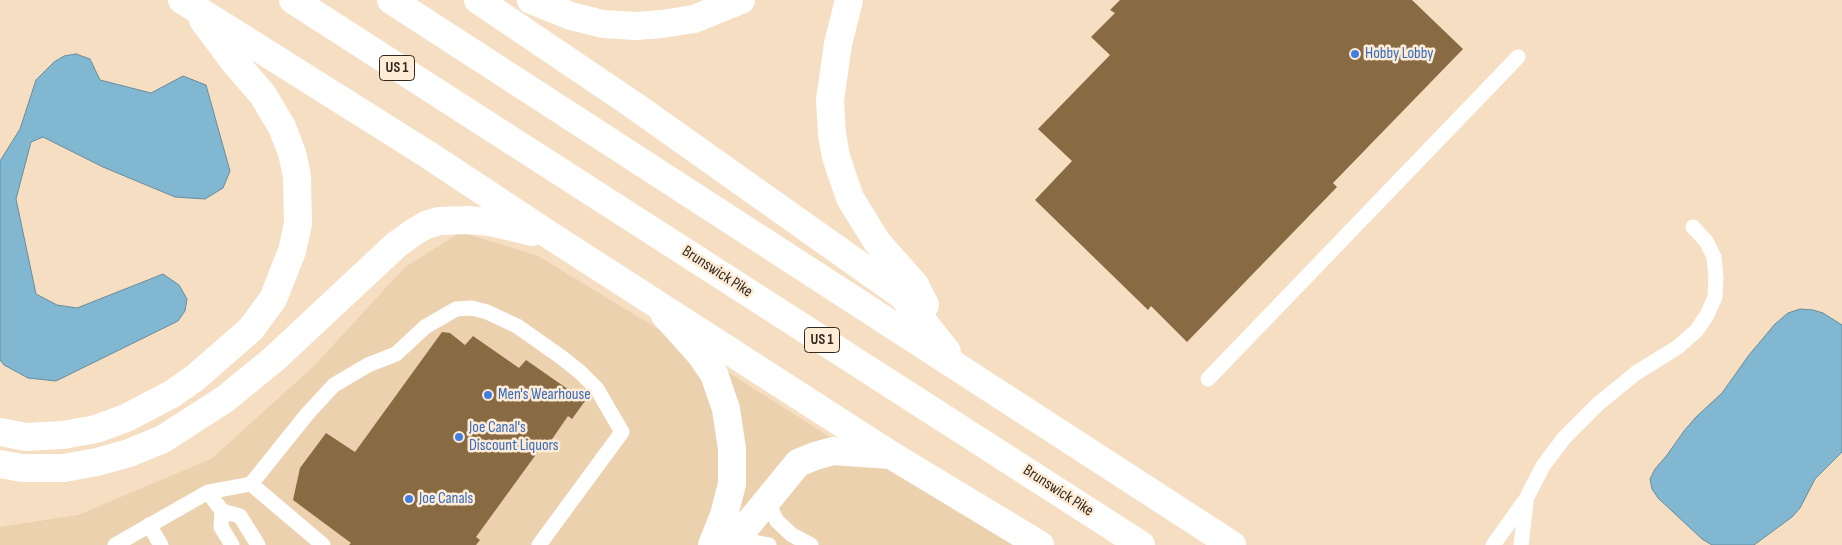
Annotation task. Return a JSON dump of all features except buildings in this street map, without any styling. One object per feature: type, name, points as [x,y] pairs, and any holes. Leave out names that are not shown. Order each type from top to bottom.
[{"type":"main road","name":"Brunswick Pike","points":[[293,0],[1141,545]]},
{"type":"main road","points":[[391,0],[1232,545]]},
{"type":"main road","points":[[478,0],[632,104],[903,296],[960,368]]},
{"type":"main road","points":[[531,0],[571,16],[603,24],[636,26],[694,19],[740,0]]},
{"type":"main road","points":[[849,0],[838,44],[830,100],[832,134],[842,178],[850,198],[877,242],[915,285],[960,368]]},
{"type":"main road","points":[[187,3],[427,154],[891,455],[1040,545]]},
{"type":"main road","points":[[0,432],[26,437],[63,435],[96,429],[126,418],[172,394],[196,377],[250,329],[273,299],[292,251],[298,224],[297,176],[292,153],[282,127],[263,95],[187,3]]},
{"type":"main road","points":[[0,464],[22,468],[64,468],[89,464],[129,453],[162,439],[225,399],[274,359],[396,245],[426,225],[439,221],[468,220],[490,222],[551,236]]},
{"type":"main road","points":[[646,297],[701,354],[714,374],[726,409],[732,449],[732,484],[724,515],[726,543]]},
{"type":"main road","points":[[726,543],[767,502],[798,463],[815,456],[843,451],[891,455]]},
{"type":"lane","points":[[1208,379],[1518,57]]},
{"type":"lane","points":[[1493,545],[1526,499],[1543,466],[1564,438],[1613,391],[1636,373],[1678,347],[1697,330],[1708,314],[1715,297],[1714,257],[1706,241],[1693,227]]},
{"type":"lane","points":[[115,545],[208,492],[251,484],[308,413],[334,385],[368,364],[396,354],[425,327],[456,309],[472,308],[487,312],[516,326],[561,356],[597,390],[622,432],[539,545]]},
{"type":"lane","points":[[251,484],[323,545]]},
{"type":"lane","points":[[208,492],[222,511],[240,516],[258,545]]},
{"type":"lane","points":[[1521,545],[1526,499]]},
{"type":"lane","points":[[767,502],[777,521],[792,535],[811,545]]},
{"type":"lane","points":[[222,511],[221,527],[232,545]]},
{"type":"lane","points":[[149,525],[161,545]]},
{"type":"lane","points":[[726,543],[768,545]]},
{"type":"shaded area","points":[[461,232],[538,256],[701,355],[852,451],[885,465],[1017,545],[0,545],[0,527],[78,515],[211,459],[314,366],[405,267]]},
{"type":"water","points":[[76,54],[90,59],[100,80],[151,93],[183,76],[206,85],[230,171],[223,188],[205,199],[175,197],[103,167],[43,137],[31,142],[16,199],[36,294],[57,305],[77,308],[163,274],[179,285],[187,299],[185,311],[178,321],[56,381],[28,378],[4,365],[0,360],[0,161],[20,129],[36,80],[54,62],[64,56]]},
{"type":"water","points":[[1800,309],[1823,313],[1842,325],[1842,452],[1815,479],[1800,508],[1792,517],[1754,545],[1712,545],[1702,539],[1658,498],[1652,489],[1650,479],[1655,469],[1684,431],[1722,393],[1749,355],[1775,324],[1788,313]]},
{"type":"place","name":"Hobby Lobby","points":[[1355,54]]},
{"type":"place","name":"Men's Wearhouse","points":[[488,395]]},
{"type":"place","name":"Joe Canal's Discount Liquors","points":[[459,437]]},
{"type":"place","name":"Joe Canals","points":[[409,499]]}]
